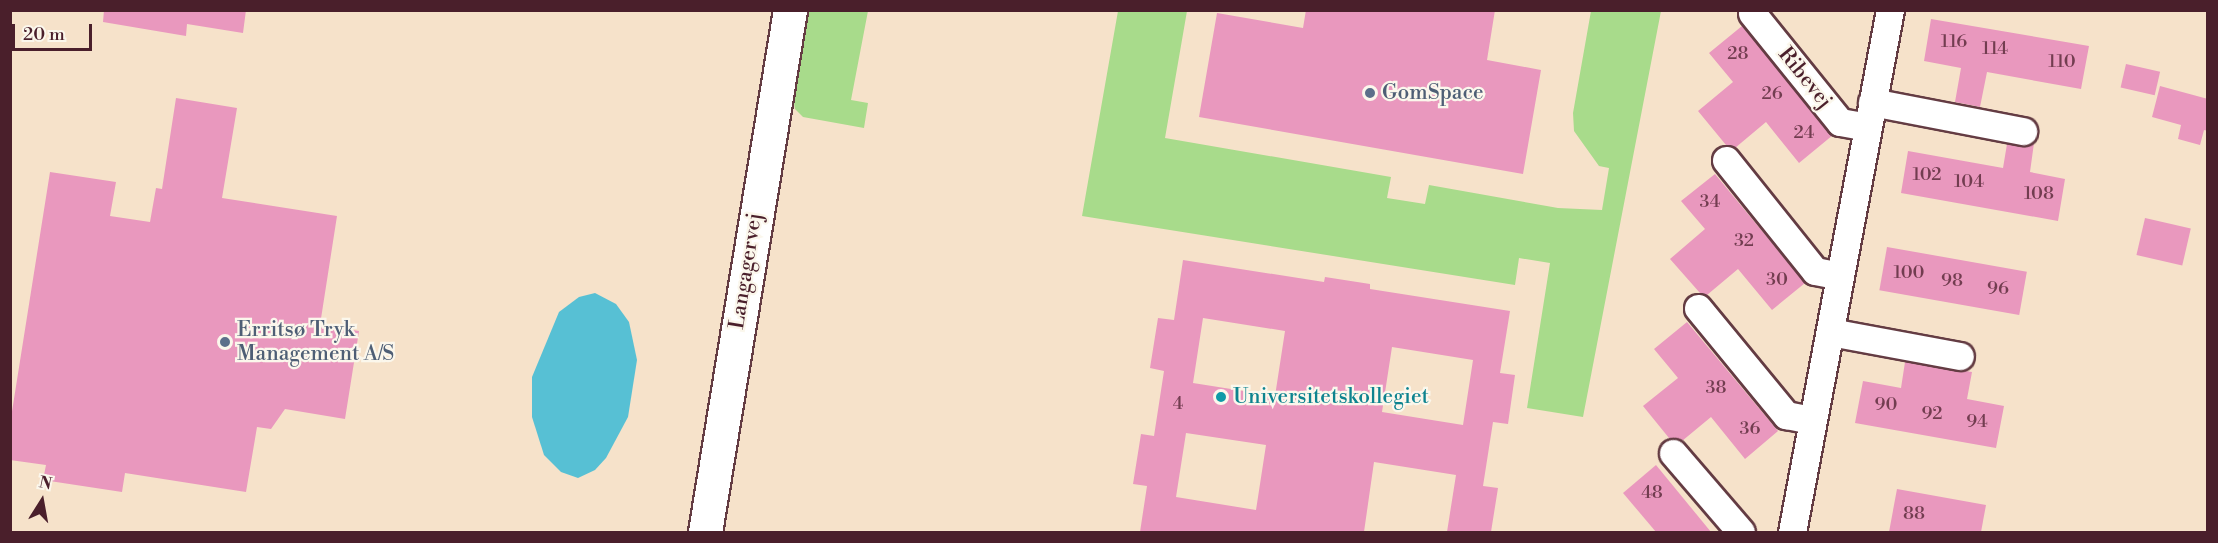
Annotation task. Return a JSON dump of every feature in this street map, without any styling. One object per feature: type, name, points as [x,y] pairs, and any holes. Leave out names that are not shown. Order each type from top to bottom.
[{"type":"street","name":"Langagervej","points":[[705,532],[790,10]]},
{"type":"street","points":[[1792,532],[1890,10]]},
{"type":"street","name":"Ribevej","points":[[1752,13],[1840,122],[1870,115],[2023,131]]},
{"type":"street","points":[[1726,160],[1815,271],[1840,276]]},
{"type":"street","points":[[1698,308],[1786,415],[1812,420]]},
{"type":"street","points":[[1830,332],[1960,357]]},
{"type":"street","points":[[1673,453],[1741,532]]},
{"type":"green space","points":[[809,11],[868,11],[851,100],[868,103],[864,128],[803,117],[795,109],[793,96]]},
{"type":"green space","points":[[1118,11],[1187,11],[1165,138],[1391,177],[1387,198],[1425,204],[1429,185],[1558,208],[1602,210],[1609,168],[1599,166],[1574,131],[1573,113],[1591,11],[1661,11],[1583,417],[1527,408],[1550,263],[1519,258],[1515,285],[1082,216]]},
{"type":"water","points":[[595,293],[616,304],[629,322],[637,360],[628,417],[606,458],[595,470],[578,478],[561,472],[544,455],[532,417],[532,377],[559,312],[579,297]]},
{"type":"building","points":[[104,10],[246,10],[243,33],[187,24],[186,36],[103,22]]},
{"type":"building","name":"GomSpace","points":[[1306,10],[1495,10],[1487,60],[1541,70],[1523,174],[1199,117],[1217,13],[1303,28]]},
{"type":"building","points":[[1931,19],[2089,46],[2081,89],[1987,72],[1980,107],[1955,102],[1961,68],[1924,61]]},
{"type":"building","points":[[1742,26],[1833,135],[1799,163],[1766,122],[1735,148],[1726,145],[1698,111],[1733,82],[1709,53]]},
{"type":"building","points":[[2126,64],[2160,72],[2155,95],[2121,87]]},
{"type":"building","points":[[2160,86],[2208,99],[2208,131],[2204,130],[2200,145],[2178,139],[2181,125],[2152,117]]},
{"type":"building","points":[[176,98],[237,108],[222,198],[337,216],[320,325],[359,331],[345,419],[285,409],[271,429],[257,427],[246,492],[125,473],[122,492],[43,480],[46,465],[10,460],[10,424],[50,172],[116,182],[110,216],[150,222],[156,188],[162,189]]},
{"type":"building","points":[[2034,143],[2030,172],[2065,179],[2058,221],[1901,193],[1908,151],[2003,168],[2007,144],[2021,147]]},
{"type":"building","points":[[1715,174],[1805,283],[1772,310],[1738,269],[1707,295],[1700,293],[1670,259],[1705,229],[1681,201]]},
{"type":"building","points":[[2145,218],[2191,229],[2182,266],[2136,255]]},
{"type":"building","points":[[1887,247],[2027,272],[2019,315],[1879,290]]},
{"type":"building","name":"Universitetskollegiet","points":[[1183,260],[1324,282],[1325,277],[1370,284],[1370,289],[1510,311],[1500,373],[1515,375],[1508,424],[1493,422],[1483,486],[1498,488],[1491,532],[1447,532],[1456,475],[1374,462],[1364,532],[1140,532],[1147,486],[1133,484],[1141,434],[1154,436],[1164,371],[1150,368],[1158,318],[1174,320]],"holes":[[[1203,318],[1285,331],[1275,396],[1193,383]],[[1392,347],[1473,360],[1463,425],[1382,412]],[[1186,433],[1266,445],[1256,510],[1176,497]]]},
{"type":"building","points":[[1687,322],[1778,431],[1745,459],[1711,417],[1682,441],[1669,438],[1643,406],[1678,378],[1654,349]]},
{"type":"building","points":[[1905,362],[1972,372],[1967,399],[2004,406],[1996,448],[1855,423],[1863,381],[1901,388]]},
{"type":"building","points":[[1656,465],[1711,532],[1656,532],[1623,493]]},
{"type":"building","points":[[1897,489],[1986,505],[1981,532],[1889,532]]},
{"type":"place","name":"GomSpace","points":[[1370,93]]},
{"type":"place","name":"Erritsø Tryk Management A/S","points":[[225,342]]},
{"type":"place","name":"Universitetskollegiet","points":[[1221,397]]}]
